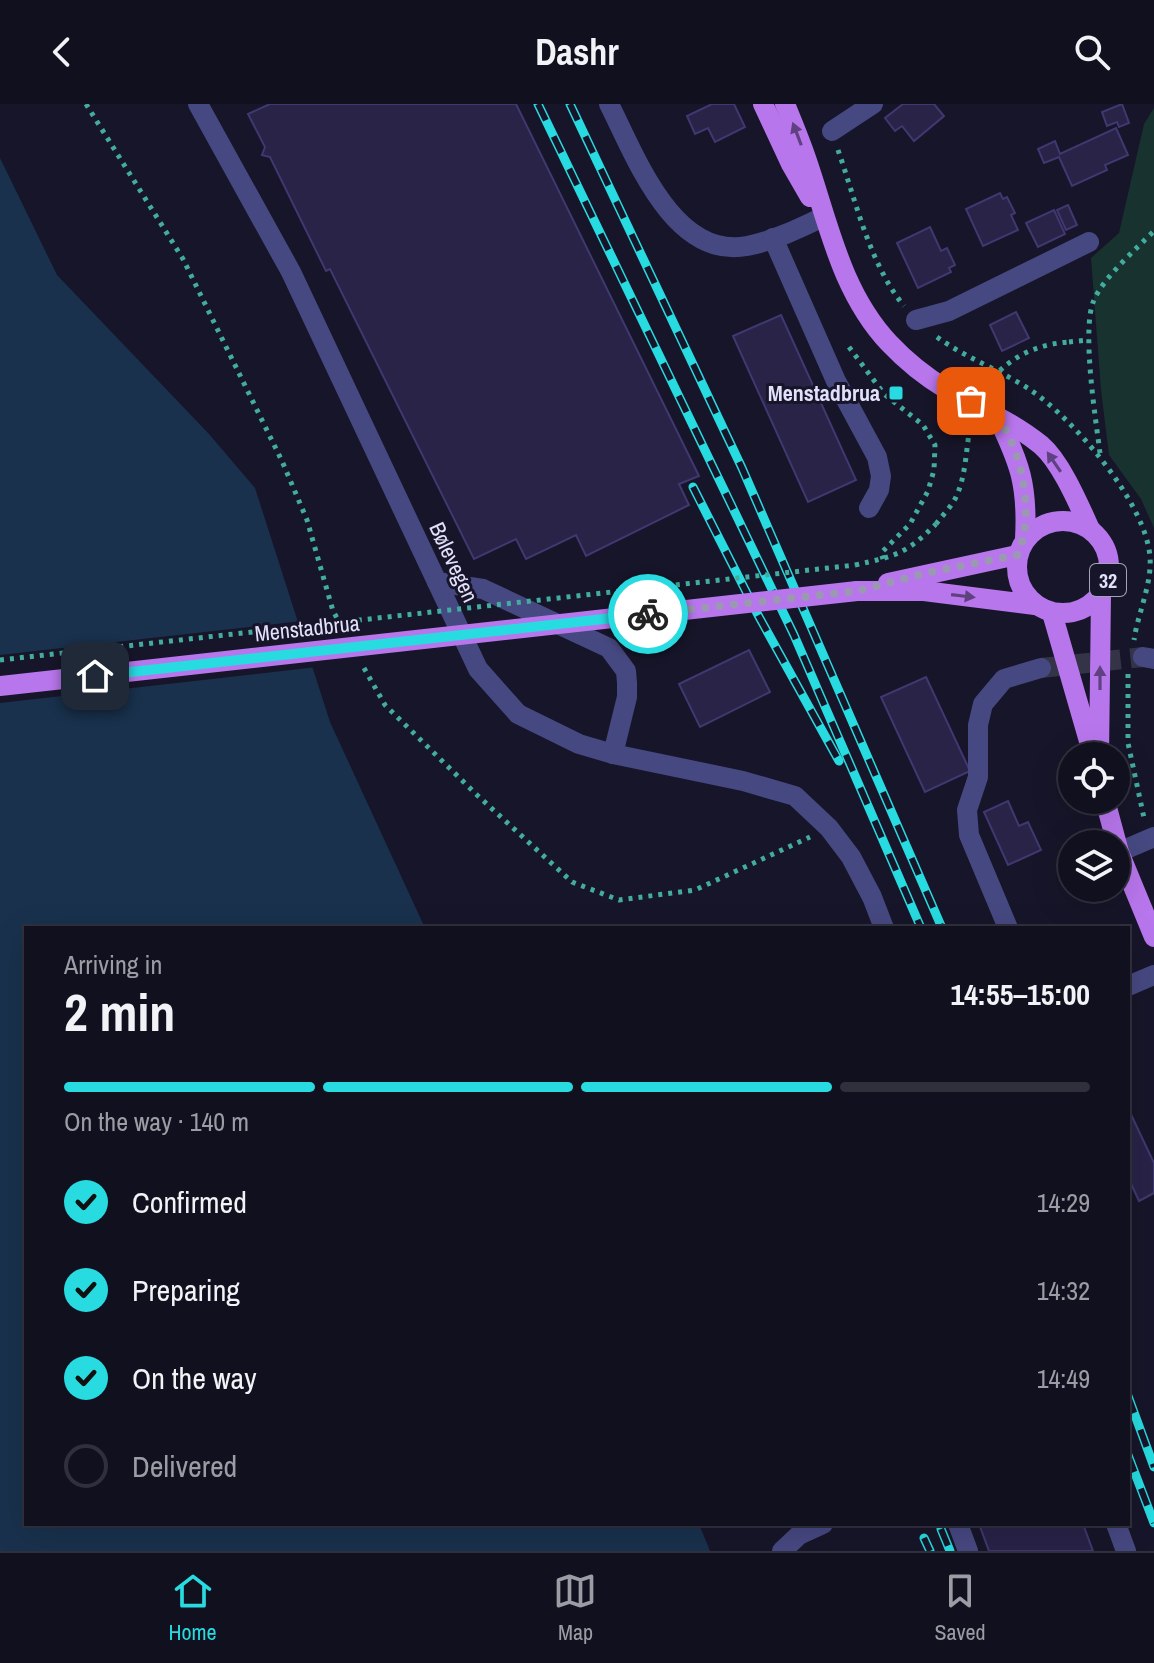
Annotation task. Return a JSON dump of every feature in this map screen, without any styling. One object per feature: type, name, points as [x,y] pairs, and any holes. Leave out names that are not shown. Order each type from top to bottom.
[{"type":"main road","name":"32","points":[[763,104],[791,164],[823,217]]},
{"type":"main road","name":"32","points":[[785,104],[823,217],[851,287],[870,320],[910,363],[945,388],[996,414],[1043,447],[1072,490],[1090,529],[1102,542],[1109,559],[1109,578],[1101,595],[1088,607],[1072,614],[1043,609]]},
{"type":"main road","points":[[996,414],[1017,457],[1027,502],[1016,573],[1022,591],[1043,609],[1088,742]]},
{"type":"main road","name":"32","points":[[1021,547],[1038,527],[1055,521],[1073,522],[1090,529]]},
{"type":"main road","name":"Menstadbrua","points":[[857,591],[1021,547]]},
{"type":"main road","name":"Menstadbrua","points":[[0,686],[857,591],[924,591],[1043,609]]},
{"type":"main road","name":"32","points":[[1099,742],[1101,595]]},
{"type":"main road","points":[[1130,879],[1154,937]]},
{"type":"street","name":"Bølevegen","points":[[198,104],[291,272],[478,669],[518,714],[579,744],[743,781],[795,796],[829,828],[851,857],[883,926]]},
{"type":"street","points":[[609,104],[657,197],[685,229],[714,243],[744,246],[773,238],[823,217]]},
{"type":"street","points":[[832,131],[873,104]]},
{"type":"street","points":[[773,238],[836,381],[877,457],[881,476],[879,490],[869,508]]},
{"type":"street","points":[[916,320],[949,311],[1089,242]]},
{"type":"street","points":[[437,582],[483,589],[609,648],[626,671],[627,683],[627,697],[613,754]]},
{"type":"street","points":[[1007,926],[969,835],[967,810],[978,777],[978,725],[983,704],[1004,679],[1041,668]]},
{"type":"street","points":[[1130,847],[1152,838]]},
{"type":"street","points":[[1130,985],[1154,975]]},
{"type":"street","points":[[782,1551],[799,1535],[819,1526]]},
{"type":"street","points":[[959,1526],[968,1551]]},
{"type":"street","points":[[1117,1526],[1126,1551]]},
{"type":"path","points":[[86,104],[183,259],[282,461],[307,520],[333,611],[348,638]]},
{"type":"path","points":[[832,131],[868,238],[896,295],[916,320],[940,340],[1031,390],[1058,412],[1100,454],[1138,516],[1150,556],[1128,743],[1152,838]]},
{"type":"path","points":[[1100,454],[1089,340],[1093,301],[1118,268],[1154,231]]},
{"type":"path","points":[[0,660],[855,565],[883,559],[914,546],[936,524],[955,498],[978,398],[1008,361],[1049,343],[1089,340]]},
{"type":"path","points":[[846,342],[853,356],[884,394],[923,425],[935,445],[934,470],[928,491],[910,524],[881,553],[883,559]]},
{"type":"path","points":[[363,665],[385,705],[487,804],[572,882],[619,900],[695,890],[829,828]]},
{"type":"green space","points":[[1154,108],[1154,528],[1141,499],[1109,455],[1091,258],[1119,233],[1144,124]]},
{"type":"water","points":[[0,158],[57,275],[209,434],[255,488],[330,722],[424,926],[24,926],[24,1526],[700,1526],[710,1551],[0,1551]]},
{"type":"pier","points":[[302,621],[317,667],[0,703],[0,655]]},
{"type":"building","points":[[270,104],[516,104],[699,476],[679,484],[689,505],[586,556],[576,535],[526,559],[516,539],[474,559],[330,269],[326,271],[270,157],[262,155],[265,147],[248,114]]},
{"type":"building","points":[[712,104],[734,104],[745,127],[715,142],[708,128],[695,134],[687,116]]},
{"type":"building","points":[[903,104],[934,104],[944,116],[914,141],[902,126],[895,131],[885,118]]},
{"type":"building","points":[[1122,104],[1129,123],[1119,127],[1117,122],[1107,126],[1102,112]]},
{"type":"building","points":[[1116,128],[1128,155],[1105,165],[1107,170],[1072,186],[1059,157],[1044,163],[1038,149],[1055,141],[1060,154]]},
{"type":"building","points":[[1000,193],[1003,199],[1007,197],[1015,213],[1011,215],[1018,230],[983,246],[966,209]]},
{"type":"building","points":[[1068,205],[1077,225],[1066,230],[1057,210]]},
{"type":"building","points":[[1054,210],[1065,234],[1038,247],[1026,223]]},
{"type":"building","points":[[930,227],[941,251],[947,248],[955,265],[949,268],[951,272],[918,288],[897,243]]},
{"type":"building","points":[[1016,312],[1029,338],[1002,351],[990,325]]},
{"type":"building","points":[[781,315],[856,480],[808,502],[733,336]]},
{"type":"building","points":[[749,650],[770,692],[700,727],[679,684]]},
{"type":"building","points":[[926,677],[970,771],[925,792],[881,697]]},
{"type":"building","points":[[1008,801],[1019,826],[1028,822],[1041,850],[1008,865],[984,812]]},
{"type":"building","points":[[1130,1112],[1154,1163],[1154,1193],[1139,1201],[1130,1181]]},
{"type":"building","points":[[980,1526],[1084,1526],[1093,1551],[989,1551]]},
{"type":"tunnel","points":[[1041,668],[1143,657]]},
{"type":"railway","points":[[538,104],[794,635],[920,926]]},
{"type":"railway","points":[[570,104],[742,468],[941,926]]},
{"type":"railway","points":[[693,487],[758,615],[839,761]]},
{"type":"railway","points":[[1130,1401],[1154,1467]]},
{"type":"railway","points":[[1130,1460],[1154,1523]]},
{"type":"railway","points":[[941,1529],[950,1551]]},
{"type":"railway","points":[[924,1538],[930,1551]]},
{"type":"way so far","points":[[648,614],[857,591],[926,573],[1017,555],[1025,539],[1027,502],[1017,457],[996,414],[971,401]]},
{"type":"place","name":"Menstadbrua","points":[[896,393]]},
{"type":"route","points":[[95,676],[648,614]]}]
